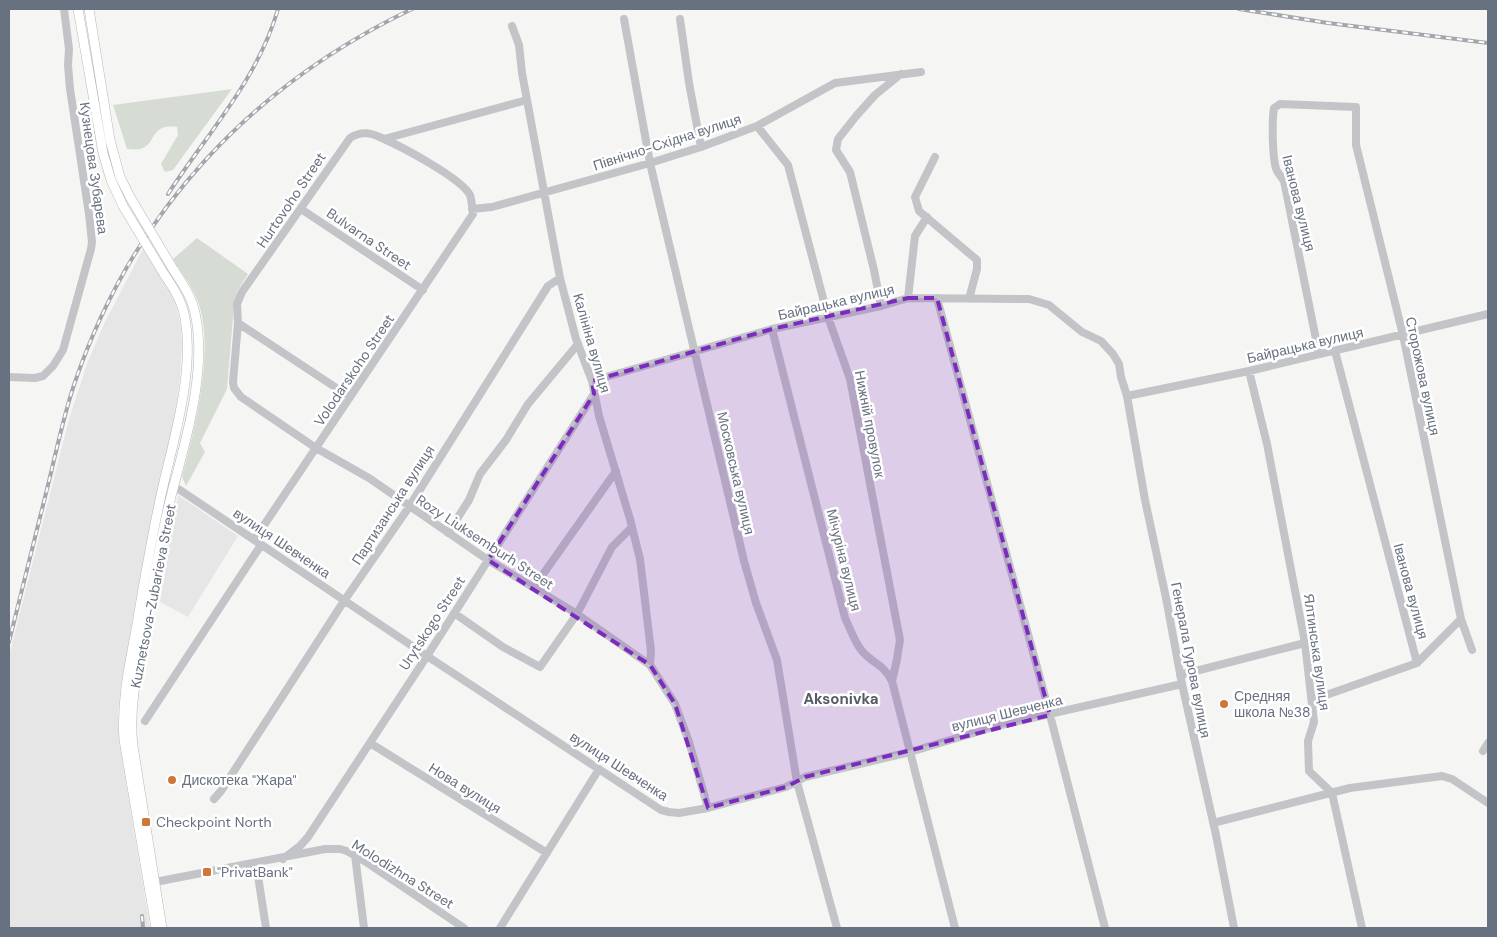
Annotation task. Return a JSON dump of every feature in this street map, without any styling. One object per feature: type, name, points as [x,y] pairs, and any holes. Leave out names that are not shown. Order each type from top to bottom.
[{"type":"main road","name":"Kuznetsova-Zubarieva Street","points":[[78,9],[103,153],[111,180],[123,206],[173,287],[181,303],[186,322],[185,376],[180,416],[164,483],[138,617],[123,712],[124,740],[151,883],[162,928]]},
{"type":"main road","name":"Kuznetsova-Zubarieva Street","points":[[89,9],[110,140],[120,177],[192,300],[198,336],[196,388],[154,579],[131,720],[156,928]]},
{"type":"street","name":"Кузнецова Зубарева","points":[[9,377],[35,378],[43,376],[53,366],[63,350],[92,242],[70,89],[69,49],[64,9]]},
{"type":"street","name":"Московська вулиця","points":[[624,19],[650,163],[744,561],[756,603],[777,660],[796,782],[837,928]]},
{"type":"street","points":[[680,19],[689,84],[701,147]]},
{"type":"street","name":"Калініна вулиця","points":[[512,26],[519,45],[527,100],[560,278],[578,344],[592,380],[594,394],[640,559],[651,651],[650,665]]},
{"type":"street","name":"Північно-Східна вулиця","points":[[472,212],[701,147],[757,126],[835,83],[922,72]]},
{"type":"street","points":[[881,306],[850,172],[836,150],[838,139],[857,115],[875,95],[901,74]]},
{"type":"street","name":"Hurtovoho Street","points":[[238,323],[236,304],[239,298],[350,138],[361,133],[368,133],[384,139],[527,100]]},
{"type":"street","name":"Іванова вулиця","points":[[1319,354],[1284,181],[1277,170],[1274,159],[1274,108],[1280,104],[1356,107]]},
{"type":"street","name":"Сторожова вулиця","points":[[1356,107],[1356,145],[1402,334],[1460,618],[1472,650]]},
{"type":"street","name":"Нижній провулок","points":[[757,126],[788,165],[828,317],[850,379],[900,640],[892,681]]},
{"type":"street","points":[[384,139],[454,180],[469,193],[472,212]]},
{"type":"street","points":[[935,157],[915,197],[919,211],[977,260],[977,269],[969,299]]},
{"type":"street","name":"Bulvarna Street","points":[[301,209],[423,290]]},
{"type":"street","name":"Volodarskoho Street","points":[[254,540],[423,290],[472,212]]},
{"type":"street","points":[[908,298],[914,236],[927,217]]},
{"type":"street","name":"Партизанська вулиця","points":[[214,799],[408,506],[548,286],[560,278]]},
{"type":"street","name":"Байрацька вулиця","points":[[592,380],[772,329],[881,306],[908,298],[1029,299],[1049,305],[1082,332]]},
{"type":"street","points":[[937,298],[1050,715],[1105,928]]},
{"type":"street","name":"Байрацька вулиця","points":[[1127,396],[1249,371],[1488,314]]},
{"type":"street","points":[[238,323],[350,397]]},
{"type":"street","name":"Rozy Liuksemburh Street","points":[[238,323],[233,377],[234,388],[241,397],[316,448],[369,478],[488,560],[577,614],[650,665],[675,704],[689,742],[708,808]]},
{"type":"street","name":"Мічуріна вулиця","points":[[772,329],[845,618],[866,656],[882,666],[892,681],[955,928]]},
{"type":"street","name":"Генерала Гурова вулиця","points":[[1082,332],[1101,341],[1119,364],[1127,396],[1145,500],[1180,675],[1234,928]]},
{"type":"street","points":[[448,533],[469,500],[480,474],[506,440],[528,404],[578,344]]},
{"type":"street","name":"Іванова вулиця","points":[[1335,351],[1417,663]]},
{"type":"street","name":"Ялтинська вулиця","points":[[1249,371],[1267,444],[1305,644],[1314,722],[1308,741],[1309,771],[1332,793]]},
{"type":"street","name":"Urytskogo Street","points":[[283,858],[300,846],[308,837],[427,656],[594,394]]},
{"type":"street","points":[[534,587],[616,471]]},
{"type":"street","name":"вулиця Шевченка","points":[[164,483],[174,486],[427,656],[661,810],[669,812],[679,813],[708,808],[786,787],[805,777],[910,752],[997,726],[1182,684]]},
{"type":"street","points":[[454,613],[503,647],[540,667],[577,614],[612,547],[632,527]]},
{"type":"street","points":[[144,721],[262,545]]},
{"type":"street","points":[[1312,700],[1417,663],[1460,618]]},
{"type":"street","points":[[1180,675],[1305,644]]},
{"type":"street","name":"Нова вулиця","points":[[370,743],[546,853]]},
{"type":"street","points":[[1483,752],[1488,743]]},
{"type":"street","points":[[500,928],[599,769]]},
{"type":"street","points":[[1213,823],[1350,788],[1442,776],[1452,779],[1488,803]]},
{"type":"street","points":[[1332,793],[1362,928]]},
{"type":"street","name":"Molodizhna Street","points":[[151,883],[332,848],[355,855],[464,928]]},
{"type":"street","points":[[355,855],[364,928]]},
{"type":"street","points":[[256,864],[266,928]]},
{"type":"highlighted area","points":[[908,298],[937,298],[1050,715],[805,777],[786,787],[708,808],[675,704],[650,665],[488,560],[594,394],[592,381],[772,329]]},
{"type":"shaded area","points":[[232,89],[173,170],[165,172],[161,164],[178,135],[177,127],[162,128],[157,131],[145,147],[127,149],[113,105]]},
{"type":"shaded area","points":[[197,238],[248,274],[238,290],[234,307],[227,389],[200,443],[205,452],[186,486],[182,477],[202,388],[205,340],[197,299],[173,259]]},
{"type":"shaded area","points":[[143,249],[169,289],[176,305],[182,344],[175,415],[141,571],[118,712],[119,741],[150,928],[9,928],[9,656],[69,419],[87,364],[104,324]]},
{"type":"shaded area","points":[[178,495],[238,536],[188,617],[158,601]]},
{"type":"railway","points":[[168,194],[245,82],[269,35],[278,9]]},
{"type":"railway","points":[[9,642],[71,394],[100,320],[129,263],[165,210],[205,161],[250,116],[300,76],[354,40],[412,9]]},
{"type":"railway","points":[[1239,9],[1328,23],[1488,43]]},
{"type":"railway","points":[[142,916],[143,928]]},
{"type":"place","name":"Средняя школа №38","points":[[1224,704]]},
{"type":"place","name":"Дискотека \"Жара\"","points":[[172,780]]},
{"type":"place","name":"Checkpoint North","points":[[146,822]]},
{"type":"place","name":"\"PrivatBank\"","points":[[207,872]]},
{"type":"district","name":"Aksonіvka","points":[[841,699]]}]
